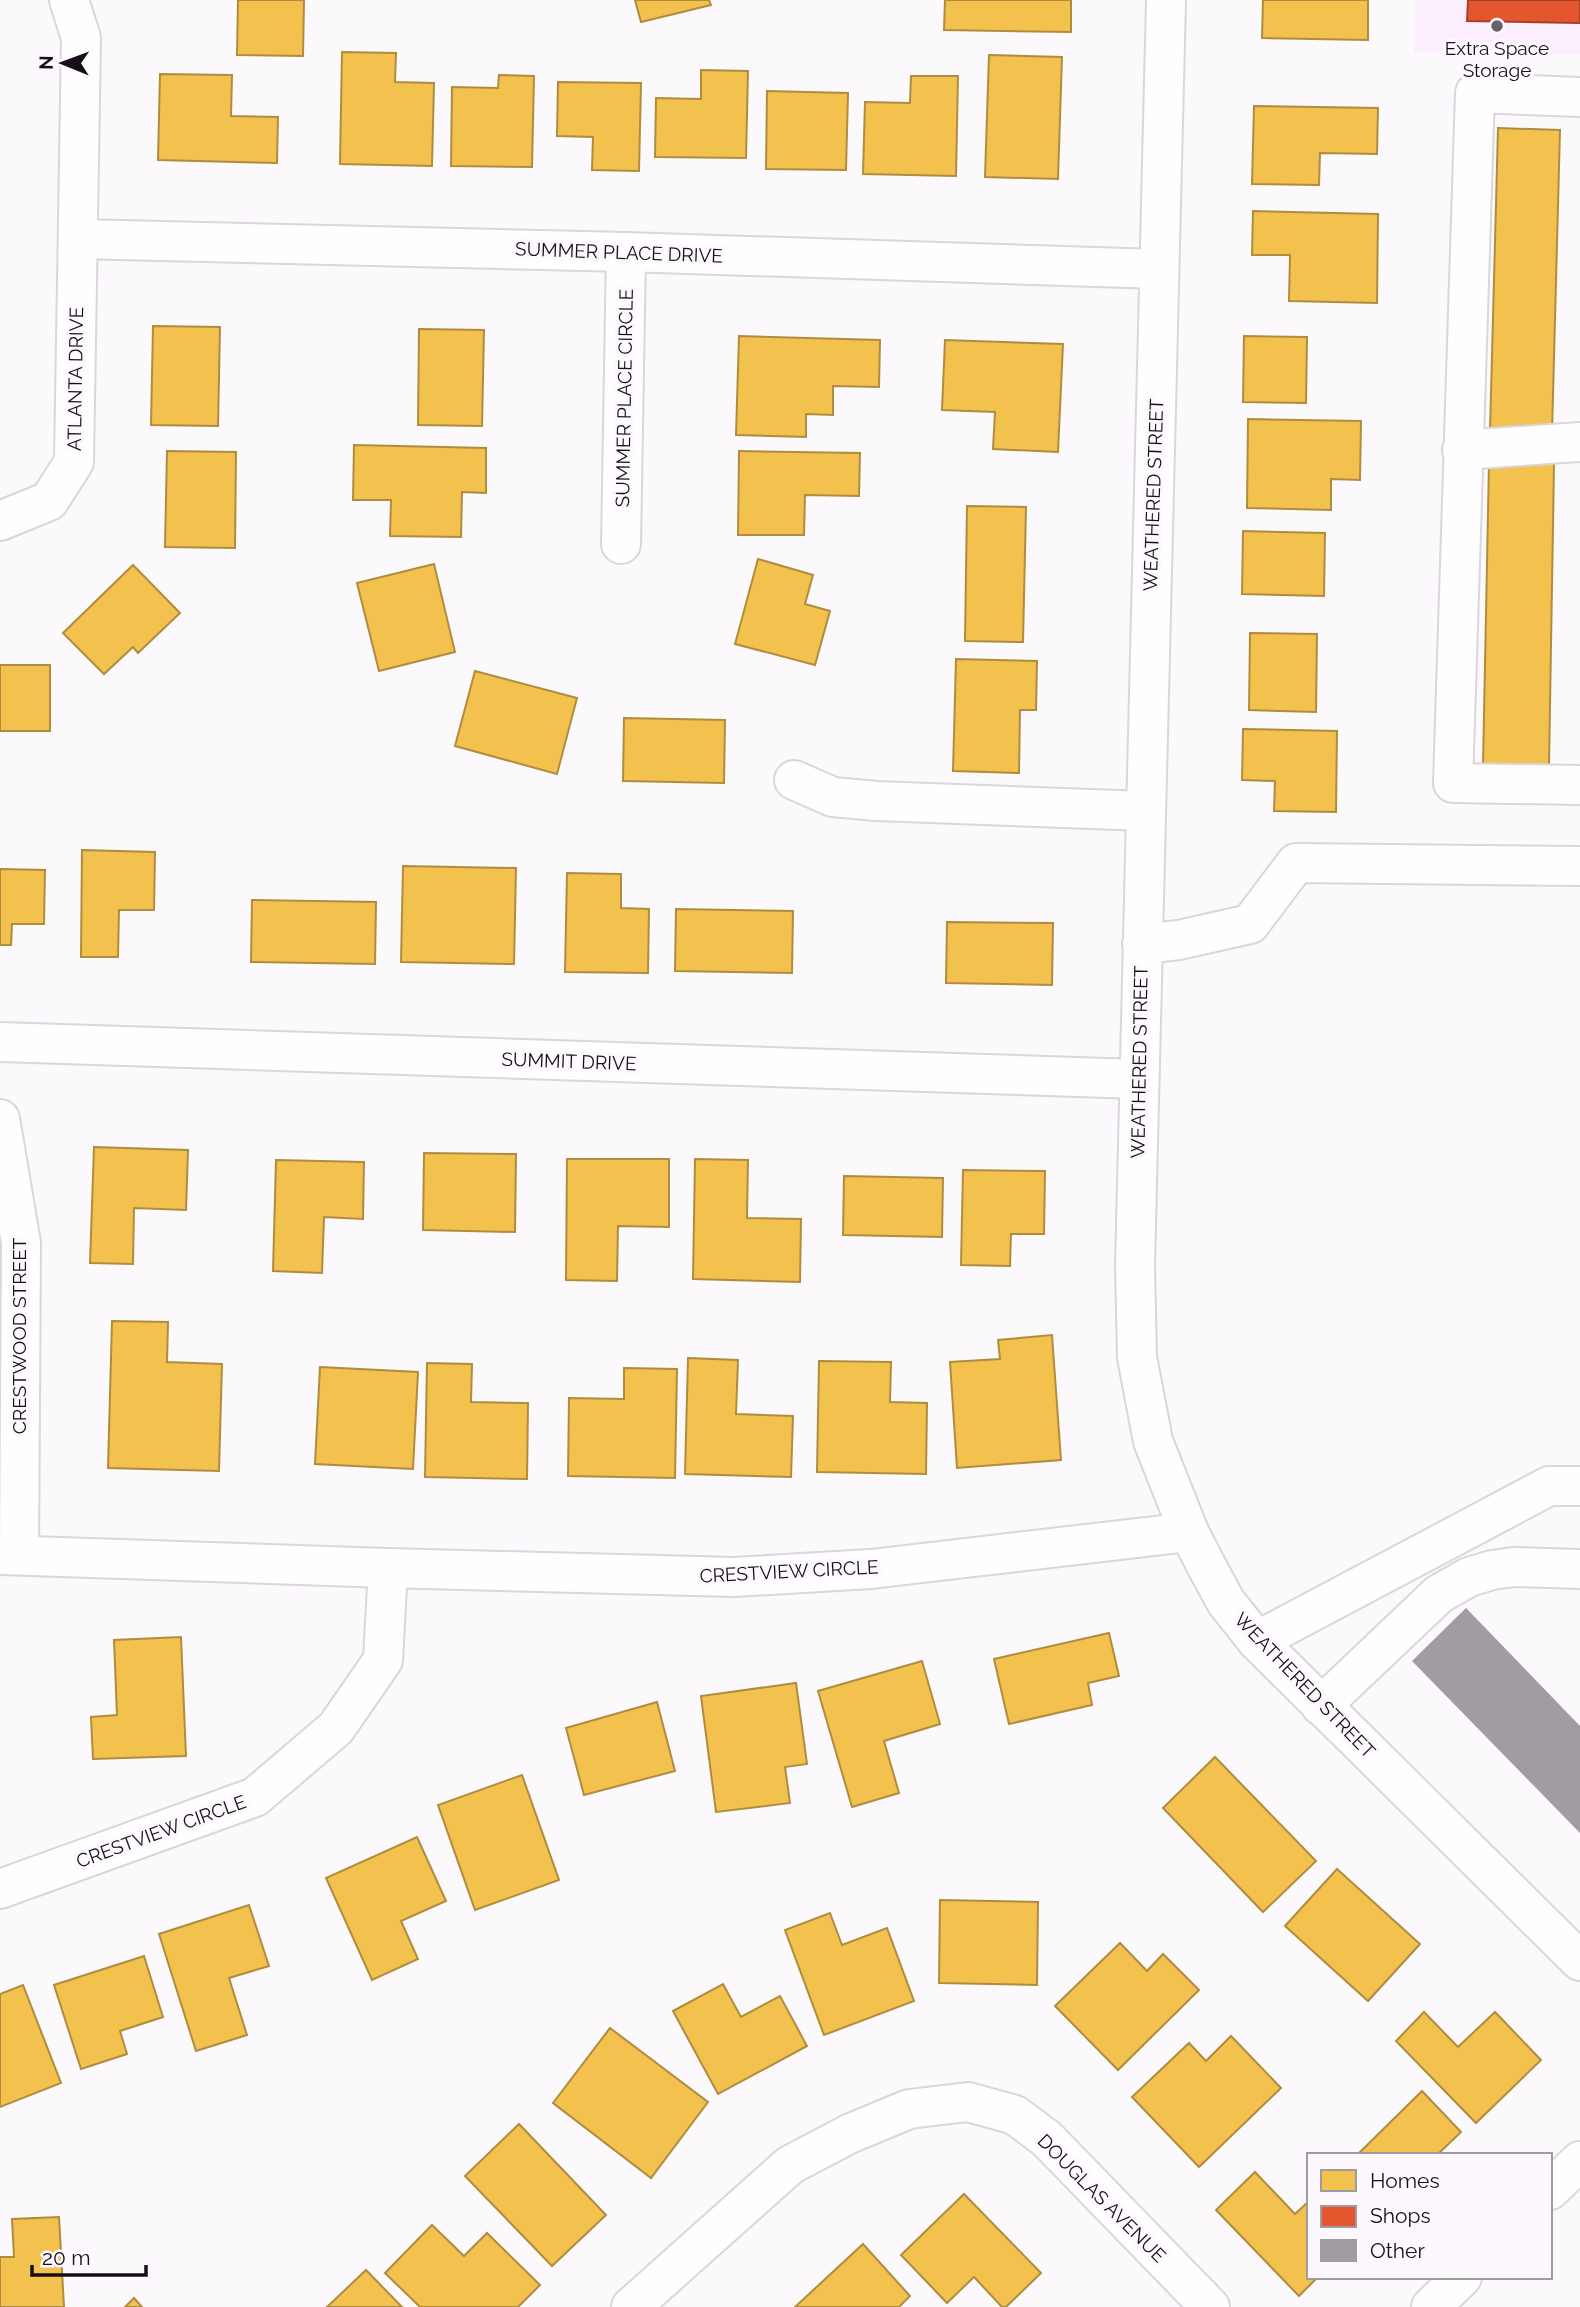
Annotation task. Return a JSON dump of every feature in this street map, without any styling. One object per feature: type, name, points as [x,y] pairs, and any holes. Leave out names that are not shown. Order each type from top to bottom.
[{"type":"street","name":"ATLANTA DRIVE","points":[[0,521],[49,501],[74,462],[81,38],[69,0]]},
{"type":"street","name":"WEATHERED STREET","points":[[1166,0],[1135,1266],[1137,1357],[1153,1441],[1189,1532],[1226,1602],[1257,1641],[1580,1961]]},
{"type":"street","points":[[1580,97],[1475,93],[1453,783],[1580,785]]},
{"type":"street","name":"SUMMER PLACE DRIVE","points":[[78,240],[626,252],[1159,269]]},
{"type":"street","name":"SUMMER PLACE CIRCLE","points":[[621,544],[626,252]]},
{"type":"street","points":[[1462,450],[1580,442]]},
{"type":"street","points":[[794,780],[833,797],[876,801],[1145,811]]},
{"type":"street","points":[[1142,944],[1179,940],[1250,924],[1296,863],[1580,866]]},
{"type":"street","name":"SUMMIT DRIVE","points":[[0,1042],[1138,1079]]},
{"type":"street","name":"CRESTWOOD STREET","points":[[0,1119],[20,1243],[9,1555]]},
{"type":"street","points":[[1257,1641],[1549,1486],[1580,1486]]},
{"type":"street","name":"CRESTVIEW CIRCLE","points":[[9,1555],[388,1569],[734,1577],[871,1569],[1189,1532]]},
{"type":"street","points":[[1321,1706],[1438,1594],[1469,1577],[1514,1567],[1580,1569]]},
{"type":"street","name":"CRESTVIEW CIRCLE","points":[[0,1889],[255,1797],[336,1728],[383,1660],[388,1569]]},
{"type":"street","name":"DOUGLAS AVENUE","points":[[631,2307],[790,2165],[849,2134],[909,2109],[968,2102],[1015,2115],[1047,2139],[1210,2307]]},
{"type":"street","points":[[1552,2188],[1580,2161]]},
{"type":"street","points":[[1431,2307],[1460,2279]]},
{"type":"shaded area","name":"Extra Space Storage","points":[[1415,0],[1580,0],[1580,55],[1414,52]]},
{"type":"building: Homes","points":[[238,0],[304,0],[303,56],[237,55]]},
{"type":"building: Homes","points":[[635,0],[709,0],[711,5],[641,22]]},
{"type":"building: Homes","points":[[945,0],[1071,0],[1071,32],[944,30]]},
{"type":"building: Homes","points":[[1263,0],[1368,0],[1368,40],[1262,38]]},
{"type":"building: Homes","points":[[342,52],[396,53],[395,82],[434,83],[432,166],[340,164]]},
{"type":"building: Homes","points":[[989,55],[1062,57],[1058,179],[985,177]]},
{"type":"building: Homes","points":[[701,70],[748,71],[746,158],[655,157],[656,98],[701,99]]},
{"type":"building: Homes","points":[[160,74],[232,75],[231,116],[278,117],[277,163],[158,160]]},
{"type":"building: Homes","points":[[499,75],[534,76],[532,167],[451,166],[452,87],[498,88]]},
{"type":"building: Homes","points":[[911,76],[958,76],[956,176],[863,174],[865,102],[910,103]]},
{"type":"building: Homes","points":[[558,82],[641,83],[639,171],[592,170],[593,137],[557,136]]},
{"type":"building: Homes","points":[[767,91],[848,93],[846,170],[766,169]]},
{"type":"building: Homes","points":[[1254,106],[1378,108],[1377,154],[1320,153],[1319,185],[1252,184]]},
{"type":"building: Homes","points":[[1498,128],[1560,130],[1552,433],[1490,431]]},
{"type":"building: Homes","points":[[1253,211],[1378,214],[1377,303],[1289,301],[1290,255],[1252,255]]},
{"type":"building: Homes","points":[[153,326],[220,327],[218,426],[151,425]]},
{"type":"building: Homes","points":[[419,329],[484,330],[482,426],[418,425]]},
{"type":"building: Homes","points":[[739,336],[880,340],[879,387],[833,386],[833,415],[806,414],[806,437],[736,435]]},
{"type":"building: Homes","points":[[1244,336],[1307,337],[1306,403],[1243,402]]},
{"type":"building: Homes","points":[[945,340],[1063,344],[1058,452],[993,449],[995,412],[942,410]]},
{"type":"building: Homes","points":[[1248,419],[1361,421],[1360,480],[1331,479],[1331,510],[1247,508]]},
{"type":"building: Homes","points":[[354,445],[486,448],[486,493],[462,492],[461,537],[390,536],[391,500],[353,500]]},
{"type":"building: Homes","points":[[167,451],[236,452],[235,548],[165,547]]},
{"type":"building: Homes","points":[[739,451],[860,453],[859,496],[805,495],[804,535],[738,535]]},
{"type":"building: Homes","points":[[1489,462],[1554,464],[1549,767],[1483,766]]},
{"type":"building: Homes","points":[[967,506],[1026,507],[1023,642],[965,641]]},
{"type":"building: Homes","points":[[1243,531],[1325,533],[1324,596],[1242,594]]},
{"type":"building: Homes","points":[[758,559],[813,575],[805,604],[830,611],[815,665],[735,644]]},
{"type":"building: Homes","points":[[434,564],[455,652],[379,671],[357,583]]},
{"type":"building: Homes","points":[[133,565],[180,613],[138,653],[133,647],[104,674],[63,633]]},
{"type":"building: Homes","points":[[1250,633],[1317,634],[1316,712],[1249,710]]},
{"type":"building: Homes","points":[[956,659],[1037,661],[1036,710],[1020,710],[1019,773],[953,771]]},
{"type":"building: Homes","points":[[0,665],[50,665],[50,731],[0,731]]},
{"type":"building: Homes","points":[[475,671],[577,698],[557,774],[455,746]]},
{"type":"building: Homes","points":[[624,718],[725,720],[724,783],[623,781]]},
{"type":"building: Homes","points":[[1243,729],[1337,731],[1336,812],[1274,811],[1275,781],[1242,780]]},
{"type":"building: Homes","points":[[82,850],[155,852],[154,910],[119,910],[118,957],[81,957]]},
{"type":"building: Homes","points":[[403,866],[516,868],[514,964],[401,962]]},
{"type":"building: Homes","points":[[0,869],[45,870],[44,924],[12,924],[11,945],[0,945]]},
{"type":"building: Homes","points":[[567,873],[621,874],[621,908],[649,909],[648,973],[565,972]]},
{"type":"building: Homes","points":[[252,900],[376,902],[375,964],[251,962]]},
{"type":"building: Homes","points":[[676,909],[793,911],[792,973],[675,971]]},
{"type":"building: Homes","points":[[947,922],[1053,923],[1052,985],[946,983]]},
{"type":"building: Homes","points":[[94,1147],[188,1150],[186,1210],[134,1208],[133,1264],[90,1263]]},
{"type":"building: Homes","points":[[424,1153],[516,1154],[515,1232],[423,1230]]},
{"type":"building: Homes","points":[[567,1159],[669,1159],[669,1227],[618,1226],[617,1281],[566,1280]]},
{"type":"building: Homes","points":[[695,1159],[748,1160],[747,1218],[801,1219],[800,1282],[693,1279]]},
{"type":"building: Homes","points":[[276,1160],[364,1162],[363,1219],[324,1217],[322,1273],[273,1271]]},
{"type":"building: Homes","points":[[963,1170],[1045,1171],[1044,1234],[1011,1234],[1010,1266],[961,1265]]},
{"type":"building: Homes","points":[[844,1176],[943,1178],[942,1237],[843,1235]]},
{"type":"building: Homes","points":[[112,1321],[168,1322],[167,1362],[222,1364],[219,1471],[108,1468]]},
{"type":"building: Homes","points":[[1052,1335],[1061,1460],[957,1468],[950,1362],[1000,1359],[998,1340]]},
{"type":"building: Homes","points":[[688,1358],[738,1360],[736,1414],[793,1416],[791,1477],[685,1474]]},
{"type":"building: Homes","points":[[819,1361],[891,1362],[890,1402],[927,1403],[926,1474],[817,1472]]},
{"type":"building: Homes","points":[[427,1363],[472,1364],[471,1402],[528,1403],[527,1479],[425,1477]]},
{"type":"building: Homes","points":[[320,1367],[418,1372],[413,1469],[315,1464]]},
{"type":"building: Homes","points":[[624,1368],[677,1369],[675,1478],[568,1476],[569,1398],[624,1399]]},
{"type":"building: Homes","points":[[1109,1633],[1119,1676],[1088,1683],[1092,1705],[1009,1724],[994,1659]]},
{"type":"building: Homes","points":[[181,1637],[186,1756],[93,1759],[91,1717],[117,1715],[114,1640]]},
{"type":"building: Homes","points":[[922,1661],[940,1724],[884,1741],[899,1793],[852,1807],[818,1691]]},
{"type":"building: Homes","points":[[796,1683],[807,1764],[785,1767],[790,1803],[716,1812],[701,1696]]},
{"type":"building: Homes","points":[[657,1702],[675,1771],[584,1795],[566,1728]]},
{"type":"building: Homes","points":[[1215,1757],[1316,1861],[1263,1912],[1163,1808]]},
{"type":"building: Homes","points":[[522,1775],[559,1880],[475,1910],[438,1805]]},
{"type":"building: Homes","points":[[417,1837],[446,1901],[401,1921],[418,1959],[372,1980],[326,1878]]},
{"type":"building: Homes","points":[[1337,1869],[1420,1944],[1368,2001],[1285,1926]]},
{"type":"building: Homes","points":[[940,1900],[1038,1902],[1037,1985],[939,1983]]},
{"type":"building: Homes","points":[[249,1905],[269,1966],[229,1978],[247,2035],[196,2051],[159,1934]]},
{"type":"building: Homes","points":[[830,1913],[842,1945],[887,1928],[914,2001],[824,2035],[785,1930]]},
{"type":"building: Homes","points":[[1120,1943],[1147,1971],[1163,1954],[1199,1990],[1118,2070],[1055,2006]]},
{"type":"building: Homes","points":[[144,1956],[163,2017],[120,2031],[127,2054],[81,2069],[54,1985]]},
{"type":"building: Homes","points":[[723,1984],[741,2017],[780,1996],[807,2046],[718,2094],[673,2011]]},
{"type":"building: Homes","points":[[23,1985],[61,2083],[0,2107],[0,1994]]},
{"type":"building: Homes","points":[[1424,2012],[1458,2047],[1495,2012],[1541,2060],[1476,2123],[1396,2041]]},
{"type":"building: Homes","points":[[610,2028],[708,2102],[651,2178],[553,2103]]},
{"type":"building: Homes","points":[[1231,2036],[1281,2088],[1199,2167],[1132,2097],[1189,2043],[1206,2061]]},
{"type":"building: Homes","points":[[1422,2091],[1461,2132],[1439,2153],[1359,2153]]},
{"type":"building: Homes","points":[[519,2124],[606,2215],[552,2266],[465,2176]]},
{"type":"building: Homes","points":[[1255,2172],[1295,2214],[1307,2203],[1307,2279],[1316,2279],[1299,2296],[1216,2210]]},
{"type":"building: Homes","points":[[964,2194],[1041,2273],[1006,2307],[1002,2307],[974,2277],[947,2303],[901,2255]]},
{"type":"building: Homes","points":[[59,2217],[64,2307],[0,2307],[0,2257],[14,2257],[12,2219]]},
{"type":"building: Homes","points":[[432,2225],[464,2256],[487,2233],[540,2285],[518,2307],[420,2307],[385,2273]]},
{"type":"building: Homes","points":[[863,2244],[910,2296],[899,2307],[795,2307]]},
{"type":"building: Homes","points":[[366,2270],[402,2307],[327,2307]]},
{"type":"building: Homes","points":[[134,2298],[142,2307],[125,2307]]},
{"type":"building: Shops","points":[[1468,0],[1580,0],[1580,23],[1467,21]]},
{"type":"building: Other","points":[[1466,1608],[1580,1726],[1580,1833],[1412,1661]]},
{"type":"place","name":"Extra Space Storage","points":[[1497,26]]}]
